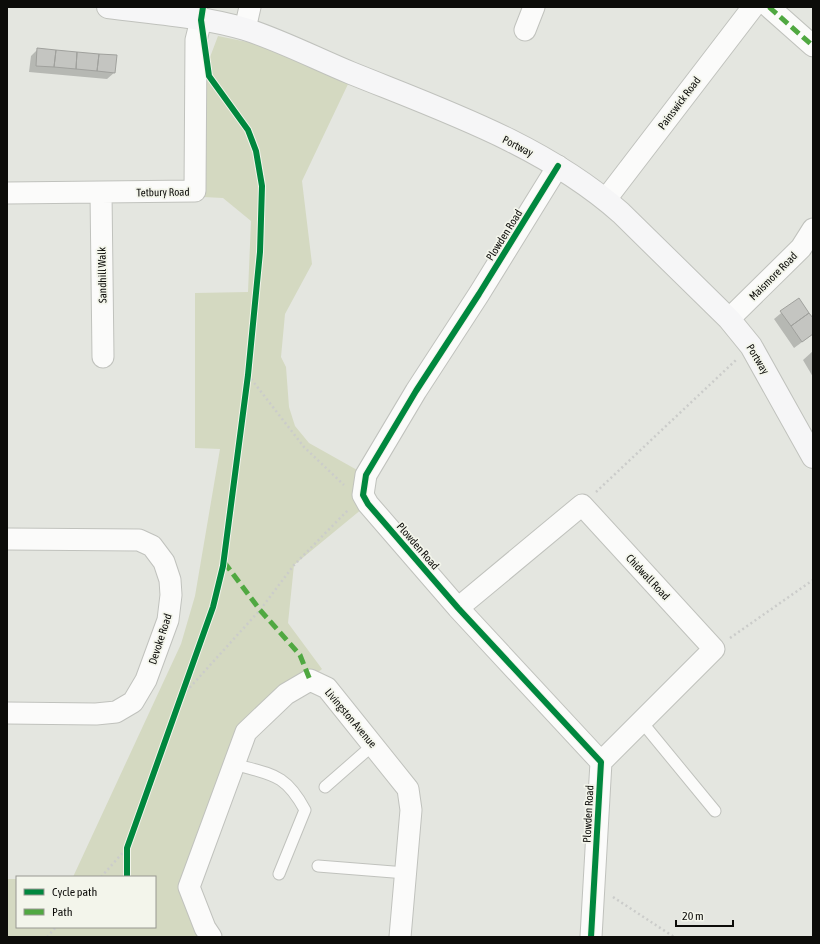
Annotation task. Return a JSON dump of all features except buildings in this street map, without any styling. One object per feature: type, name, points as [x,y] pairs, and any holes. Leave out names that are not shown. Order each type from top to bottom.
[{"type":"street","name":"Portway","points":[[108,7],[201,20],[245,29],[440,108],[558,166],[606,200],[661,251],[729,319],[751,346],[813,457]]},
{"type":"street","points":[[245,29],[250,7]]},
{"type":"street","points":[[525,30],[534,7]]},
{"type":"street","name":"Painswick Road","points":[[606,200],[753,7]]},
{"type":"street","points":[[768,7],[813,46]]},
{"type":"street","name":"Tetbury Road","points":[[7,193],[195,191],[196,40],[201,20]]},
{"type":"street","name":"Plowden Road","points":[[558,166],[366,475],[363,495],[368,504],[458,608],[601,762],[591,937]]},
{"type":"street","name":"Sandhill Walk","points":[[101,193],[103,357]]},
{"type":"street","name":"Maismore Road","points":[[729,319],[800,248],[813,229]]},
{"type":"street","points":[[458,608],[582,505]]},
{"type":"street","name":"Chidwall Road","points":[[582,505],[714,649]]},
{"type":"street","name":"Devoke Road","points":[[7,539],[139,540],[152,546],[164,562],[170,580],[171,595],[168,620],[146,680],[133,702],[116,712],[96,714],[7,713]]},
{"type":"street","points":[[601,762],[714,649]]},
{"type":"street","name":"Livingston Avenue","points":[[211,937],[205,928],[189,887],[246,732],[286,694],[310,680],[327,688],[408,789],[411,810],[400,937]]},
{"type":"lane","points":[[641,721],[715,811]]},
{"type":"lane","points":[[325,787],[373,745]]},
{"type":"lane","points":[[234,764],[278,777],[295,792],[305,810],[279,874]]},
{"type":"lane","points":[[318,866],[406,873]]},
{"type":"path","points":[[582,505],[751,346]]},
{"type":"path","points":[[247,383],[248,367]]},
{"type":"path","points":[[183,696],[260,610],[294,565],[363,495],[340,483],[304,448],[248,375]]},
{"type":"path","points":[[714,649],[813,580]]},
{"type":"path","points":[[180,703],[188,681]]},
{"type":"path","points":[[102,876],[127,848],[130,841]]},
{"type":"path","points":[[127,848],[127,861]]},
{"type":"path","points":[[594,884],[674,937]]},
{"type":"path","points":[[47,937],[55,928]]},
{"type":"green space","points":[[218,36],[262,45],[349,82],[302,181],[312,264],[285,314],[281,357],[286,367],[289,407],[295,426],[309,443],[366,475],[368,504],[294,565],[288,623],[322,669],[246,732],[189,887],[211,937],[7,937],[7,879],[16,879],[16,928],[156,928],[156,876],[73,876],[181,644],[195,596],[220,449],[195,448],[195,293],[248,292],[251,221],[223,198],[203,197],[204,73]]},
{"type":"marked path","points":[[769,7],[813,46]]},
{"type":"marked path","points":[[224,562],[260,610],[300,655],[310,680]]},
{"type":"cycle path","points":[[127,876],[127,848],[213,607],[223,566],[248,375],[260,252],[262,186],[256,151],[248,130],[209,76],[201,20],[203,7]]},
{"type":"cycle path","points":[[558,166],[479,294],[416,391],[366,475],[363,495],[368,504],[458,608],[601,762],[591,937]]}]
